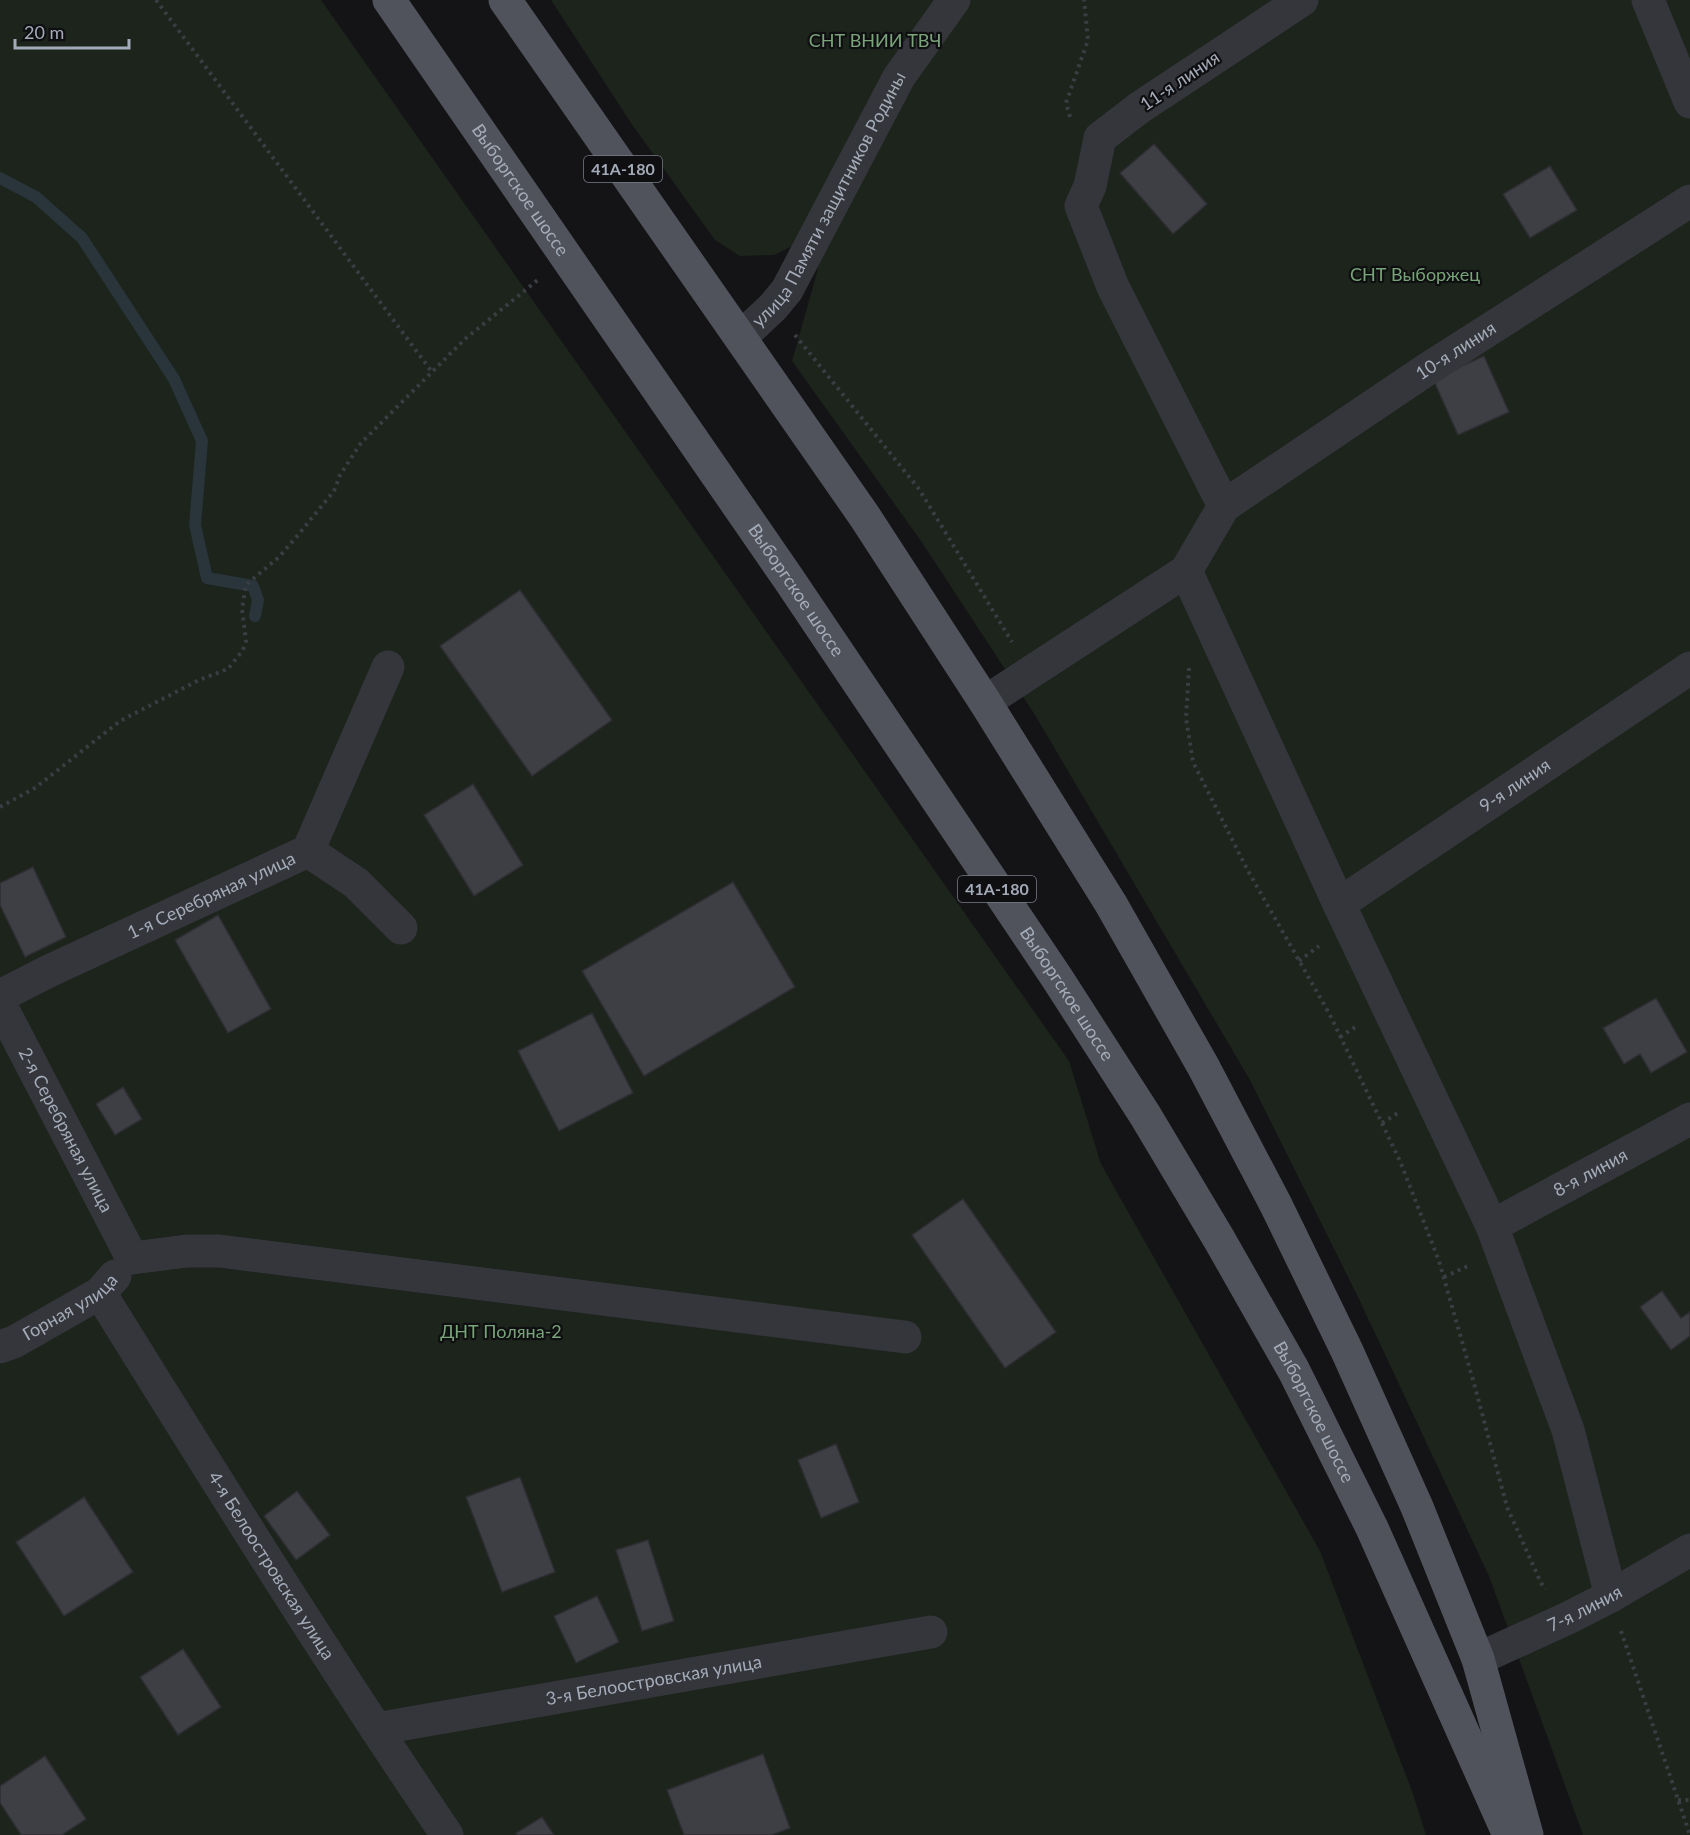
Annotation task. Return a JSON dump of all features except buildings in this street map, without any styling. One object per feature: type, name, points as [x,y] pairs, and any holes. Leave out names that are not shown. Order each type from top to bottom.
[{"type":"main road","name":"Выборгское шоссе","points":[[388,0],[788,578],[1057,978],[1145,1115],[1294,1371],[1372,1528],[1509,1835]]},
{"type":"main road","name":"41А-180","points":[[505,0],[865,517],[985,702],[1117,914],[1203,1066],[1271,1195],[1347,1351],[1417,1507],[1478,1659],[1527,1835]]},
{"type":"street","name":"улица Памяти защитников Родины","points":[[741,338],[787,290],[899,77],[954,0]]},
{"type":"street","name":"11-я линия","points":[[1100,138],[1139,108],[1302,0]]},
{"type":"street","points":[[1648,0],[1690,102]]},
{"type":"street","points":[[985,702],[1186,571],[1224,506],[1113,287],[1082,206],[1100,138]]},
{"type":"street","name":"10-я линия","points":[[1224,506],[1426,370],[1690,201]]},
{"type":"street","points":[[1186,571],[1339,904],[1492,1226],[1568,1430],[1611,1596]]},
{"type":"street","name":"1-я Серебряная улица","points":[[0,996],[308,851],[388,667]]},
{"type":"street","name":"9-я линия","points":[[1339,904],[1690,668]]},
{"type":"street","points":[[308,851],[356,883],[401,928]]},
{"type":"street","name":"2-я Серебряная улица","points":[[0,1004],[132,1258]]},
{"type":"street","name":"8-я линия","points":[[1492,1226],[1690,1119]]},
{"type":"street","points":[[132,1258],[187,1251],[219,1251],[905,1337]]},
{"type":"street","name":"Горная улица","points":[[0,1347],[14,1342],[100,1293],[132,1258]]},
{"type":"street","name":"4-я Белоостровская улица","points":[[100,1293],[219,1484],[447,1835]]},
{"type":"street","name":"7-я линия","points":[[1478,1659],[1611,1596],[1690,1550]]},
{"type":"street","name":"3-я Белоостровская улица","points":[[376,1729],[931,1632]]},
{"type":"path","points":[[156,0],[432,372]]},
{"type":"path","points":[[1084,0],[1088,40],[1066,103],[1071,120],[1100,138]]},
{"type":"path","points":[[0,807],[35,788],[120,721],[228,669],[243,650],[246,641],[242,609],[246,585],[279,557],[334,491],[340,475],[361,443],[465,339],[548,272]]},
{"type":"path","points":[[773,307],[919,489],[1031,674]]},
{"type":"path","points":[[1190,662],[1186,718],[1193,762],[1247,869],[1330,1015],[1400,1161],[1439,1261],[1507,1506],[1541,1583],[1582,1633],[1622,1633]]},
{"type":"path","points":[[1611,1596],[1689,1835]]},
{"type":"path","points":[[1678,1800],[1690,1800]]},
{"type":"green space","name":"ДНТ Поляна-2","points":[[0,0],[321,0],[1069,1061],[1101,1164],[1320,1551],[1412,1791],[1426,1835],[0,1835]]},
{"type":"green space","name":"СНТ Выборжец","points":[[551,0],[1690,0],[1690,1835],[1583,1835],[1489,1576],[1358,1297],[1250,1080],[1035,715],[921,541],[792,361],[818,269],[794,245],[774,255],[740,256],[715,240],[633,126]]},
{"type":"waterway","points":[[0,178],[36,197],[82,238],[174,379],[202,441],[195,525],[207,578],[253,586],[258,600],[255,616]]},
{"type":"park label","name":"СНТ ВНИИ ТВЧ","points":[[875,41]]}]
